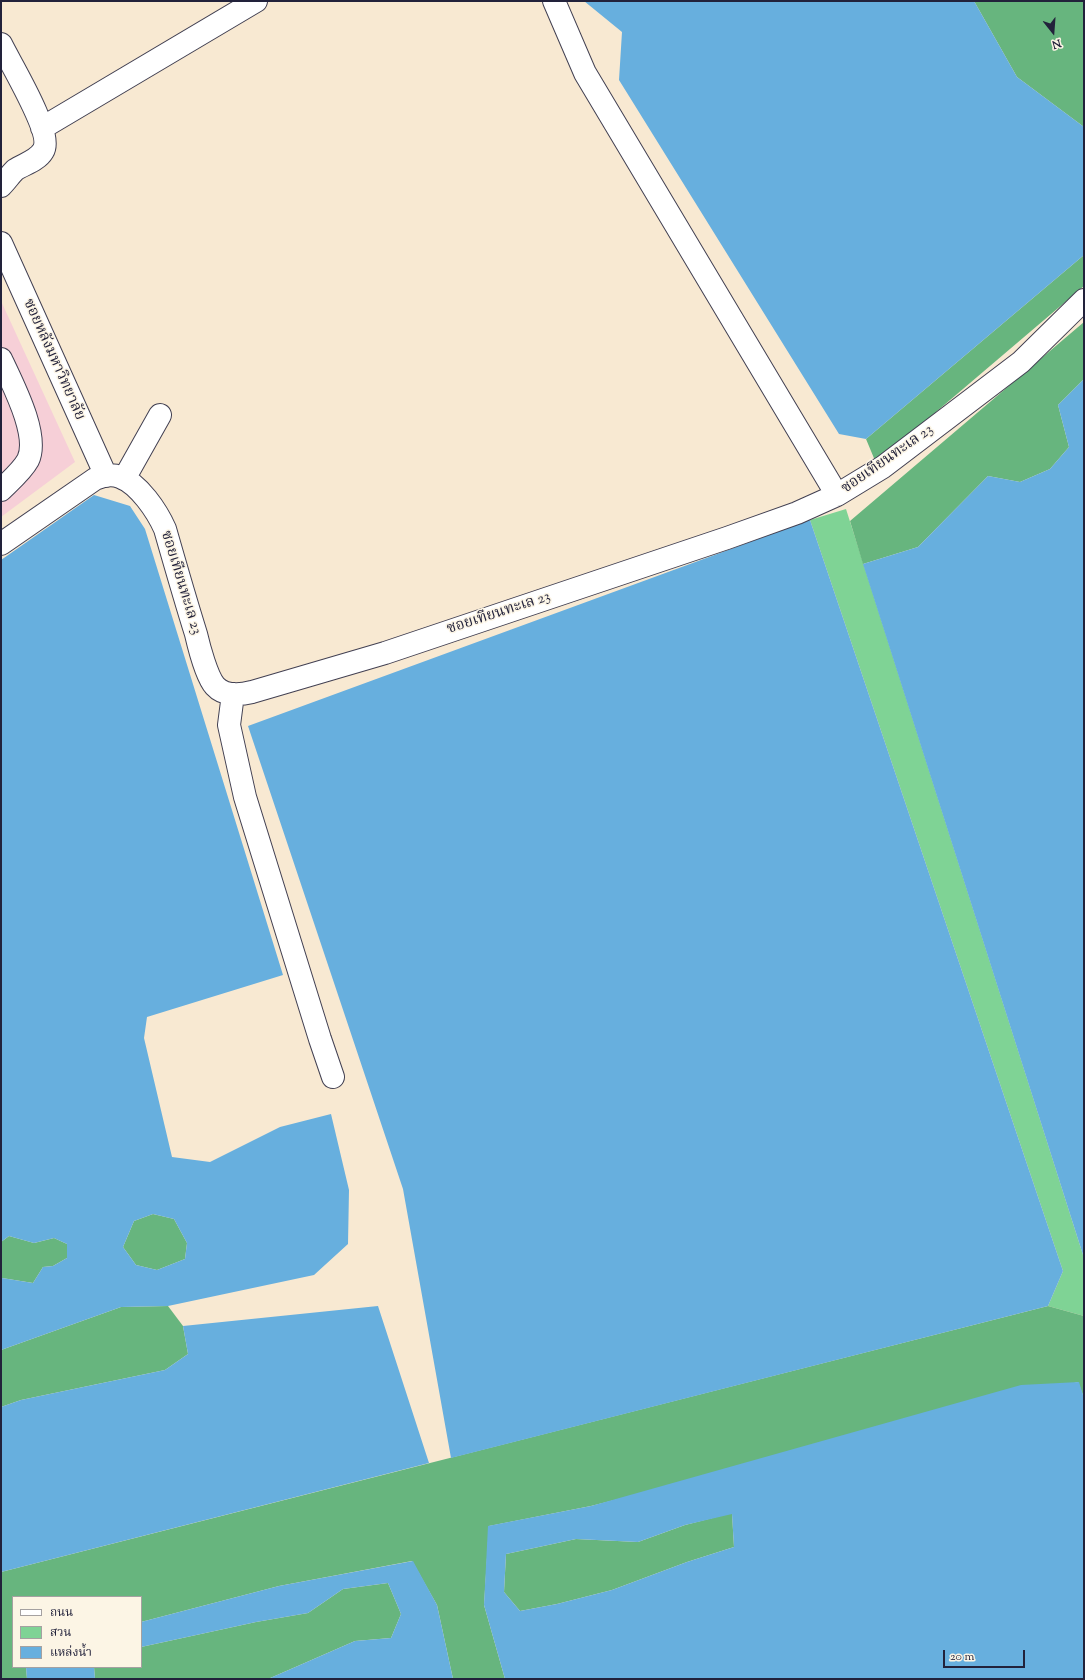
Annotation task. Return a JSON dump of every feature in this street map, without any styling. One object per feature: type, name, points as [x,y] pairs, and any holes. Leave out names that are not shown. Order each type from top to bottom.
[{"type":"street","points":[[42,128],[256,1]]},
{"type":"street","points":[[554,1],[585,73],[837,495]]},
{"type":"street","points":[[1,44],[35,110],[46,140],[44,150],[36,158],[15,170],[1,186]]},
{"type":"street","name":"ซอยหลังมหาวิทยาลัย","points":[[1,244],[115,477]]},
{"type":"street","name":"ซอยเทียนทะเล 23","points":[[115,477],[142,494],[158,515],[165,529],[204,663],[215,686],[224,692],[242,694],[275,686],[385,652],[727,538],[797,513],[837,495],[883,467],[1022,362],[1084,300]]},
{"type":"street","points":[[1,359],[22,405],[32,441],[28,461],[1,490]]},
{"type":"street","points":[[1,544],[81,487],[95,479],[115,477],[160,415]]},
{"type":"street","points":[[233,694],[229,725],[245,797],[333,1077]]},
{"type":"shaded area","points":[[1,301],[75,462],[1,517]]},
{"type":"green space","points":[[974,1],[1084,1],[1084,127],[1017,77]]},
{"type":"green space","points":[[1084,255],[1084,286],[876,463],[866,439]]},
{"type":"green space","points":[[1084,322],[1084,379],[1058,405],[1069,447],[1050,469],[1020,482],[988,476],[918,547],[863,564],[850,521]]},
{"type":"green space","points":[[846,509],[1084,1258],[1084,1316],[1048,1306],[1063,1271],[810,520]]},
{"type":"green space","points":[[153,1214],[174,1219],[187,1243],[185,1259],[157,1270],[136,1265],[123,1247],[134,1221]]},
{"type":"green space","points":[[9,1236],[34,1243],[54,1238],[67,1244],[67,1258],[53,1266],[43,1267],[33,1283],[2,1278],[1,1242]]},
{"type":"green space","points":[[168,1306],[183,1326],[188,1354],[165,1370],[21,1400],[1,1407],[1,1350],[121,1307]]},
{"type":"green space","points":[[1048,1306],[1084,1316],[1084,1398],[1078,1382],[591,1506],[489,1526],[484,1605],[505,1679],[453,1679],[437,1605],[412,1561],[279,1586],[142,1622],[142,1596],[12,1596],[12,1668],[26,1668],[27,1679],[1,1679],[1,1572]]},
{"type":"green space","points":[[732,1513],[734,1547],[687,1562],[612,1590],[557,1604],[520,1611],[504,1592],[506,1554],[576,1539],[638,1542],[685,1525]]},
{"type":"green space","points":[[388,1583],[401,1614],[391,1638],[355,1641],[268,1679],[95,1679],[94,1668],[142,1668],[142,1647],[256,1622],[308,1613],[343,1589]]},
{"type":"water","points":[[584,1],[974,1],[1017,77],[1084,127],[1084,255],[866,439],[839,434],[619,80],[622,32]]},
{"type":"water","points":[[1084,379],[1084,1258],[863,564],[918,547],[988,476],[1020,482],[1050,469],[1069,447],[1058,405]]},
{"type":"water","points":[[94,495],[130,506],[145,529],[283,975],[147,1017],[144,1038],[172,1157],[210,1162],[280,1127],[331,1114],[349,1190],[348,1244],[314,1275],[168,1306],[121,1307],[1,1350],[1,1276],[2,1278],[33,1283],[43,1267],[53,1266],[67,1258],[67,1244],[54,1238],[34,1243],[9,1236],[1,1242],[1,560]],"holes":[[[153,1214],[174,1219],[187,1243],[185,1259],[157,1270],[136,1265],[123,1247],[134,1221]]]},
{"type":"water","points":[[810,520],[1063,1271],[1048,1306],[451,1458],[403,1189],[248,726]]},
{"type":"water","points":[[378,1306],[429,1463],[1,1572],[1,1407],[21,1400],[165,1370],[188,1354],[183,1326]]},
{"type":"water","points":[[1079,1382],[1084,1398],[1084,1679],[505,1679],[484,1605],[488,1526],[591,1506],[1021,1385]],"holes":[[[732,1514],[734,1547],[687,1562],[612,1590],[557,1604],[520,1611],[504,1592],[506,1554],[576,1539],[638,1542],[685,1525]]]},
{"type":"water","points":[[413,1561],[437,1605],[453,1679],[268,1679],[355,1641],[391,1638],[401,1614],[388,1583],[343,1589],[308,1613],[256,1622],[142,1647],[142,1622],[279,1586]]},
{"type":"water","points":[[26,1668],[94,1668],[95,1679],[27,1679]]}]
